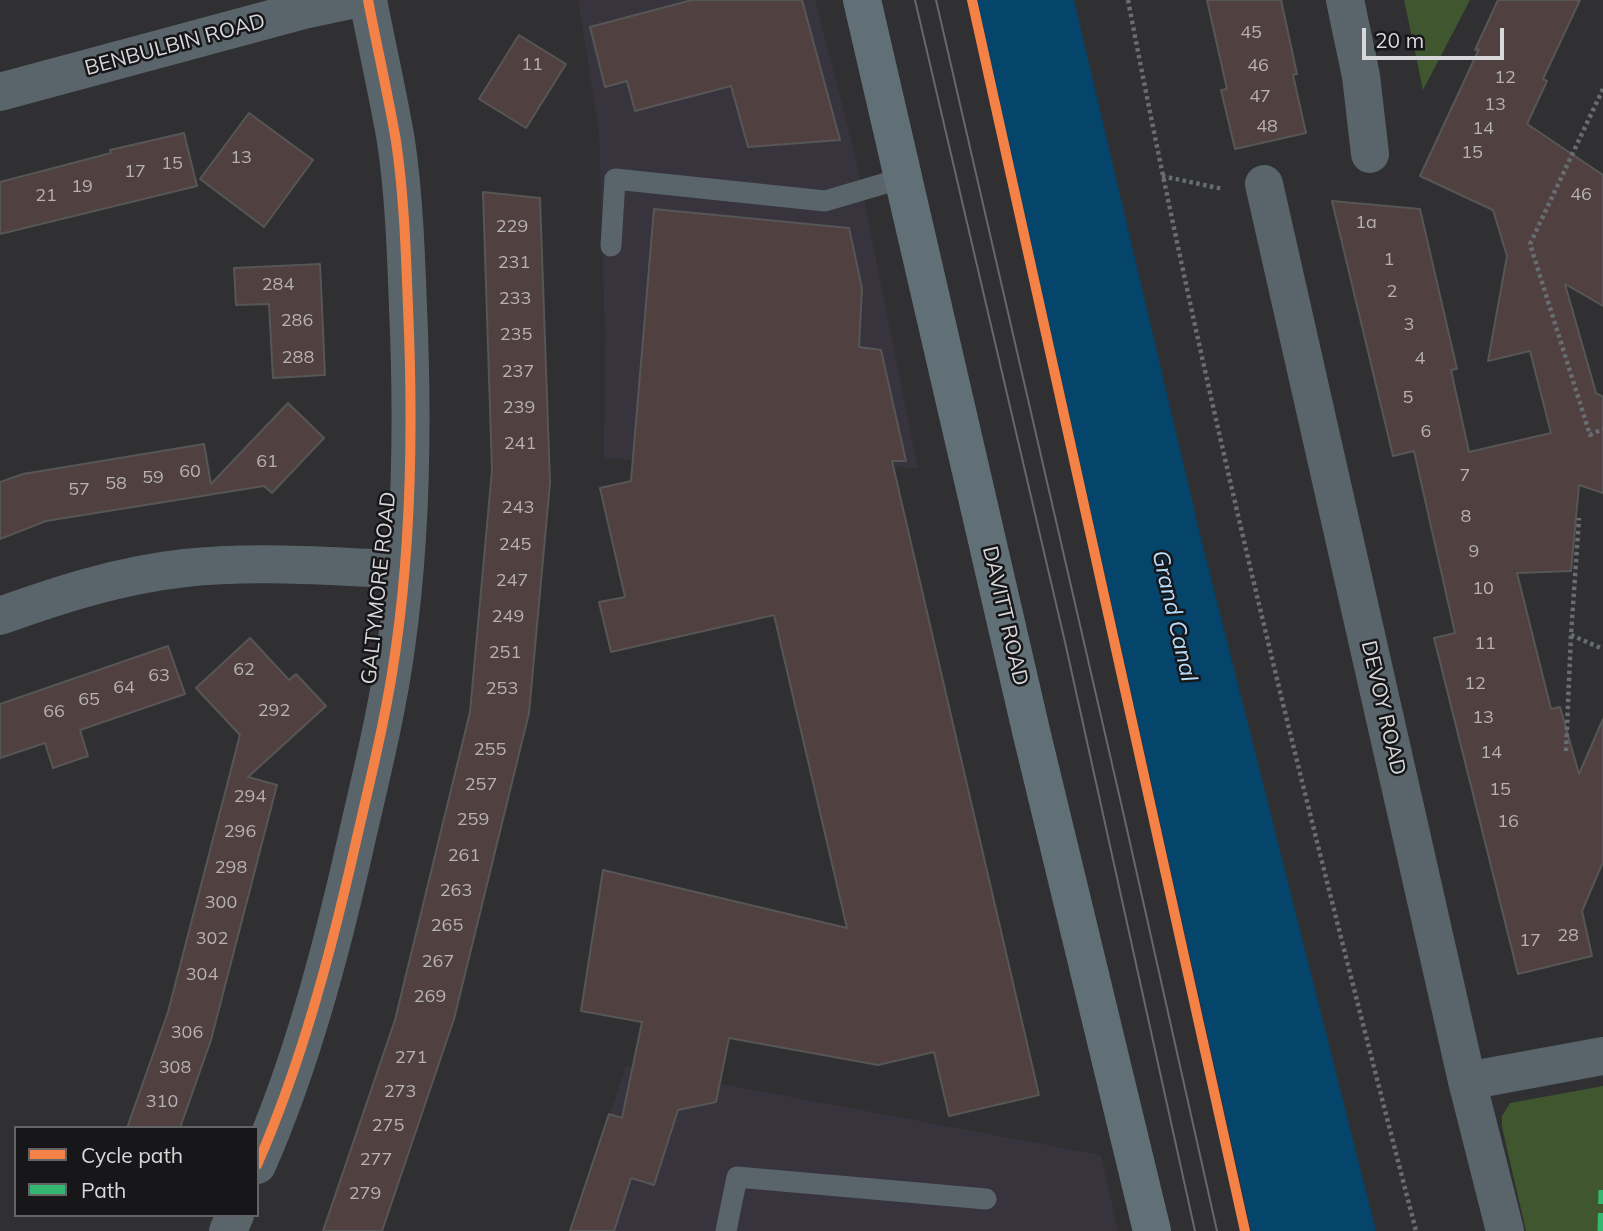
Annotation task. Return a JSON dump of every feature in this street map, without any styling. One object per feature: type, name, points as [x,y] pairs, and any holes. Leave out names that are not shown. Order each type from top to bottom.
[{"type":"main road","name":"DAVITT ROAD","points":[[862,0],[1032,735],[1153,1231]]},
{"type":"street","name":"BENBULBIN ROAD","points":[[0,92],[304,10],[351,0]]},
{"type":"street","name":"GALTYMORE ROAD","points":[[259,1161],[279,1116],[337,926],[380,736],[396,647],[404,569],[412,398],[407,265],[396,142],[368,0]]},
{"type":"street","points":[[1345,0],[1361,76],[1370,154]]},
{"type":"street","name":"DEVOY ROAD","points":[[1264,184],[1467,1081],[1504,1231]]},
{"type":"street","points":[[0,616],[65,593],[120,579],[186,568],[262,565],[404,569]]},
{"type":"street","points":[[1467,1081],[1603,1056]]},
{"type":"lane","points":[[611,246],[615,179],[825,201],[904,178]]},
{"type":"lane","points":[[726,1231],[737,1177],[986,1199]]},
{"type":"path","points":[[1128,0],[1196,336],[1325,874],[1416,1231]]},
{"type":"path","points":[[1603,89],[1530,244],[1590,435],[1603,429]]},
{"type":"path","points":[[1162,176],[1217,188]]},
{"type":"path","points":[[1566,751],[1579,518]]},
{"type":"path","points":[[1571,635],[1603,649]]},
{"type":"shaded area","points":[[578,0],[815,0],[854,149],[918,468],[604,459],[605,335],[599,132]]},
{"type":"shaded area","points":[[626,1066],[1101,1155],[1118,1231],[570,1231]]},
{"type":"green space","points":[[1404,0],[1470,0],[1423,90]]},
{"type":"green space","points":[[1603,1086],[1603,1231],[1526,1231],[1502,1127],[1502,1116],[1510,1103]]},
{"type":"water","name":"Grand Canal","points":[[977,0],[1074,0],[1200,534],[1376,1231],[1251,1231]]},
{"type":"building","points":[[692,0],[802,0],[840,140],[748,147],[731,86],[635,111],[627,81],[605,87],[590,27]]},
{"type":"building","points":[[1207,0],[1281,0],[1306,133],[1235,149],[1221,90],[1227,89]]},
{"type":"building","points":[[1498,0],[1580,0],[1543,79],[1547,81],[1527,124],[1603,175],[1603,306],[1565,284],[1596,393],[1603,397],[1603,493],[1579,485],[1571,571],[1517,573],[1551,709],[1560,707],[1579,774],[1603,719],[1603,862],[1582,911],[1592,956],[1518,974],[1434,638],[1455,633],[1414,451],[1393,456],[1332,201],[1420,209],[1457,369],[1451,370],[1469,452],[1551,433],[1530,351],[1488,361],[1507,256],[1493,210],[1420,176],[1479,49],[1475,50]]},
{"type":"building","points":[[519,35],[566,64],[526,128],[479,99]]},
{"type":"building","points":[[249,113],[313,160],[264,227],[200,179]]},
{"type":"building","points":[[184,133],[197,186],[0,234],[0,182],[111,153],[110,150]]},
{"type":"building","points":[[483,192],[540,198],[550,483],[529,713],[454,1019],[382,1231],[323,1231],[395,1020],[470,712],[492,470]]},
{"type":"building","points":[[654,209],[849,228],[862,288],[859,347],[881,350],[906,461],[892,461],[1039,1095],[949,1116],[934,1052],[878,1065],[729,1038],[716,1102],[678,1110],[654,1185],[631,1178],[614,1231],[570,1231],[609,1114],[622,1118],[642,1022],[581,1011],[603,870],[847,928],[774,615],[611,652],[599,602],[625,597],[600,488],[631,481]]},
{"type":"building","points":[[320,264],[325,375],[273,378],[269,304],[236,305],[234,268]]},
{"type":"building","points":[[288,403],[324,438],[272,493],[264,486],[46,521],[0,539],[0,482],[23,474],[204,444],[211,484]]},
{"type":"building","points":[[250,638],[289,680],[296,674],[326,706],[248,777],[277,785],[211,1040],[181,1126],[128,1126],[168,1012],[240,735],[196,688]]},
{"type":"building","points":[[168,646],[185,694],[80,730],[88,756],[53,768],[45,743],[0,758],[0,704]]},
{"type":"tram line","points":[[915,0],[1065,642],[1195,1231]]},
{"type":"tram line","points":[[936,0],[1217,1231]]},
{"type":"marked path","points":[[1602,1231],[1603,1190]]},
{"type":"cycle path","points":[[259,1160],[288,1088],[314,1008],[336,926],[383,722],[405,563],[411,435],[410,349],[401,182],[396,141],[368,0]]},
{"type":"cycle path","points":[[972,0],[1245,1231]]}]
